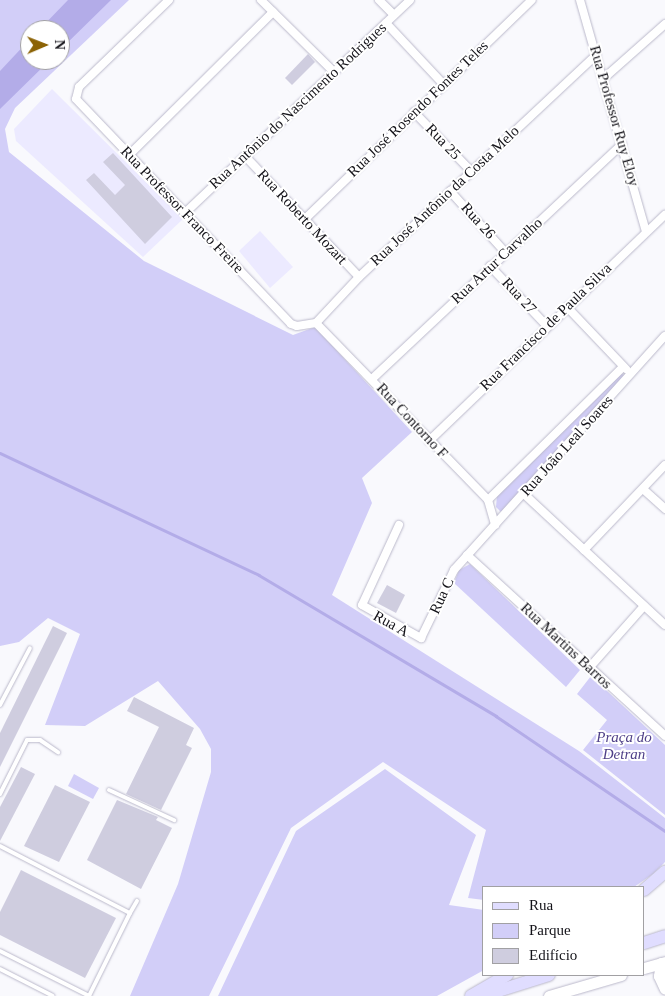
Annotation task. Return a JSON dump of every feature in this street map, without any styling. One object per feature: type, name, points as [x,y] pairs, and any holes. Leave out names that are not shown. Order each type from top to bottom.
[{"type":"main road","points":[[645,889],[665,872]]},
{"type":"main road","points":[[645,943],[665,936]]},
{"type":"main road","points":[[645,968],[663,963]]},
{"type":"main road","points":[[663,963],[659,976],[665,989]]},
{"type":"main road","points":[[471,996],[505,976]]},
{"type":"main road","points":[[482,996],[546,976]]},
{"type":"main road","points":[[549,996],[618,976]]},
{"type":"street","name":"Rua Professor Franco Freire","points":[[169,0],[79,86],[76,95],[78,104],[186,212],[291,324],[302,326],[316,323]]},
{"type":"street","points":[[261,0],[334,72]]},
{"type":"street","points":[[379,0],[394,15]]},
{"type":"street","name":"Rua Antônio do Nascimento Rodrigues","points":[[186,212],[410,0]]},
{"type":"street","name":"Rua José Rosendo Fontes Teles","points":[[305,219],[532,0]]},
{"type":"street","name":"Rua Professor Ruy Eloy","points":[[580,0],[646,231]]},
{"type":"street","points":[[129,154],[273,12]]},
{"type":"street","points":[[386,23],[443,84]]},
{"type":"street","points":[[604,79],[665,24]]},
{"type":"street","name":"Rua José Antônio da Costa Melo","points":[[316,323],[359,277],[596,55]]},
{"type":"street","name":"Rua 25","points":[[414,112],[471,171]]},
{"type":"street","name":"Rua Artur Carvalho","points":[[372,379],[490,266],[622,144]]},
{"type":"street","name":"Rua Roberto Mozart","points":[[246,156],[359,277]]},
{"type":"street","name":"Rua 26","points":[[450,191],[505,252]]},
{"type":"street","name":"Rua Francisco de Paula Silva","points":[[429,441],[646,231],[665,215]]},
{"type":"street","name":"Rua 27","points":[[490,266],[547,326]]},
{"type":"street","points":[[567,307],[631,374]]},
{"type":"street","name":"Rua Contorno F","points":[[316,323],[488,500],[495,524]]},
{"type":"street","name":"Rua João Leal Soares","points":[[467,555],[665,336]]},
{"type":"street","name":"Rua João Leal Soares","points":[[488,500],[623,367]]},
{"type":"street","points":[[584,550],[665,464]]},
{"type":"street","points":[[643,489],[665,510]]},
{"type":"street","points":[[524,494],[665,625]]},
{"type":"street","name":"Rua A","points":[[399,525],[362,605],[422,638]]},
{"type":"street","name":"Rua C","points":[[422,638],[448,580],[467,555]]},
{"type":"street","name":"Rua Martins Barros","points":[[467,555],[665,736]]},
{"type":"street","points":[[590,668],[644,606]]},
{"type":"lane","points":[[0,705],[30,648]]},
{"type":"lane","points":[[0,794],[27,740],[40,740],[58,752]]},
{"type":"lane","points":[[109,790],[174,820]]},
{"type":"lane","points":[[0,846],[130,913]]},
{"type":"lane","points":[[0,951],[89,996],[137,901]]},
{"type":"lane","points":[[0,969],[53,996]]},
{"type":"shaded area","points":[[68,0],[111,0],[70,40],[70,20],[49,20]]},
{"type":"shaded area","points":[[20,50],[20,70],[40,70],[0,109],[0,71]]},
{"type":"shaded area","points":[[52,89],[183,219],[143,257],[16,141],[14,129]]},
{"type":"shaded area","points":[[260,231],[293,267],[270,288],[239,251]]},
{"type":"green space","points":[[0,0],[129,0],[70,56],[70,20],[20,20],[20,70],[55,70],[15,108],[5,129],[9,152],[144,261],[293,335],[315,327],[412,432],[362,478],[372,503],[332,595],[579,751],[665,818],[665,862],[653,874],[635,886],[482,886],[482,900],[468,898],[486,830],[383,762],[291,828],[209,996],[130,996],[178,884],[211,772],[211,749],[200,729],[158,681],[85,726],[45,725],[80,634],[48,618],[19,642],[0,646]]},
{"type":"green space","points":[[621,373],[626,377],[502,513],[496,507],[497,495]]},
{"type":"green space","points":[[470,564],[580,670],[566,687],[454,583],[459,570]]},
{"type":"green space","name":"Praça do Detran","points":[[591,676],[665,745],[665,815],[583,750],[607,720],[577,694]]},
{"type":"green space","points":[[385,769],[476,835],[449,905],[482,910],[482,971],[437,996],[218,996],[296,831]]},
{"type":"green space","points":[[74,774],[99,788],[93,799],[68,786]]},
{"type":"building","points":[[308,54],[315,62],[292,85],[285,78]]},
{"type":"building","points":[[113,153],[172,217],[145,244],[86,180],[94,173],[115,195],[125,185],[103,162]]},
{"type":"building","points":[[387,585],[405,595],[396,613],[377,603]]},
{"type":"building","points":[[53,626],[67,633],[0,767],[0,733]]},
{"type":"building","points":[[134,697],[194,728],[186,745],[192,748],[161,810],[126,794],[159,727],[127,711]]},
{"type":"building","points":[[21,767],[35,774],[0,841],[0,807]]},
{"type":"building","points":[[55,785],[90,802],[59,862],[24,846]]},
{"type":"building","points":[[117,800],[158,817],[156,820],[172,828],[141,889],[87,860]]},
{"type":"building","points":[[21,870],[116,918],[85,978],[0,935],[0,912]]},
{"type":"waterway","points":[[0,453],[259,575],[496,716],[665,831]]}]
